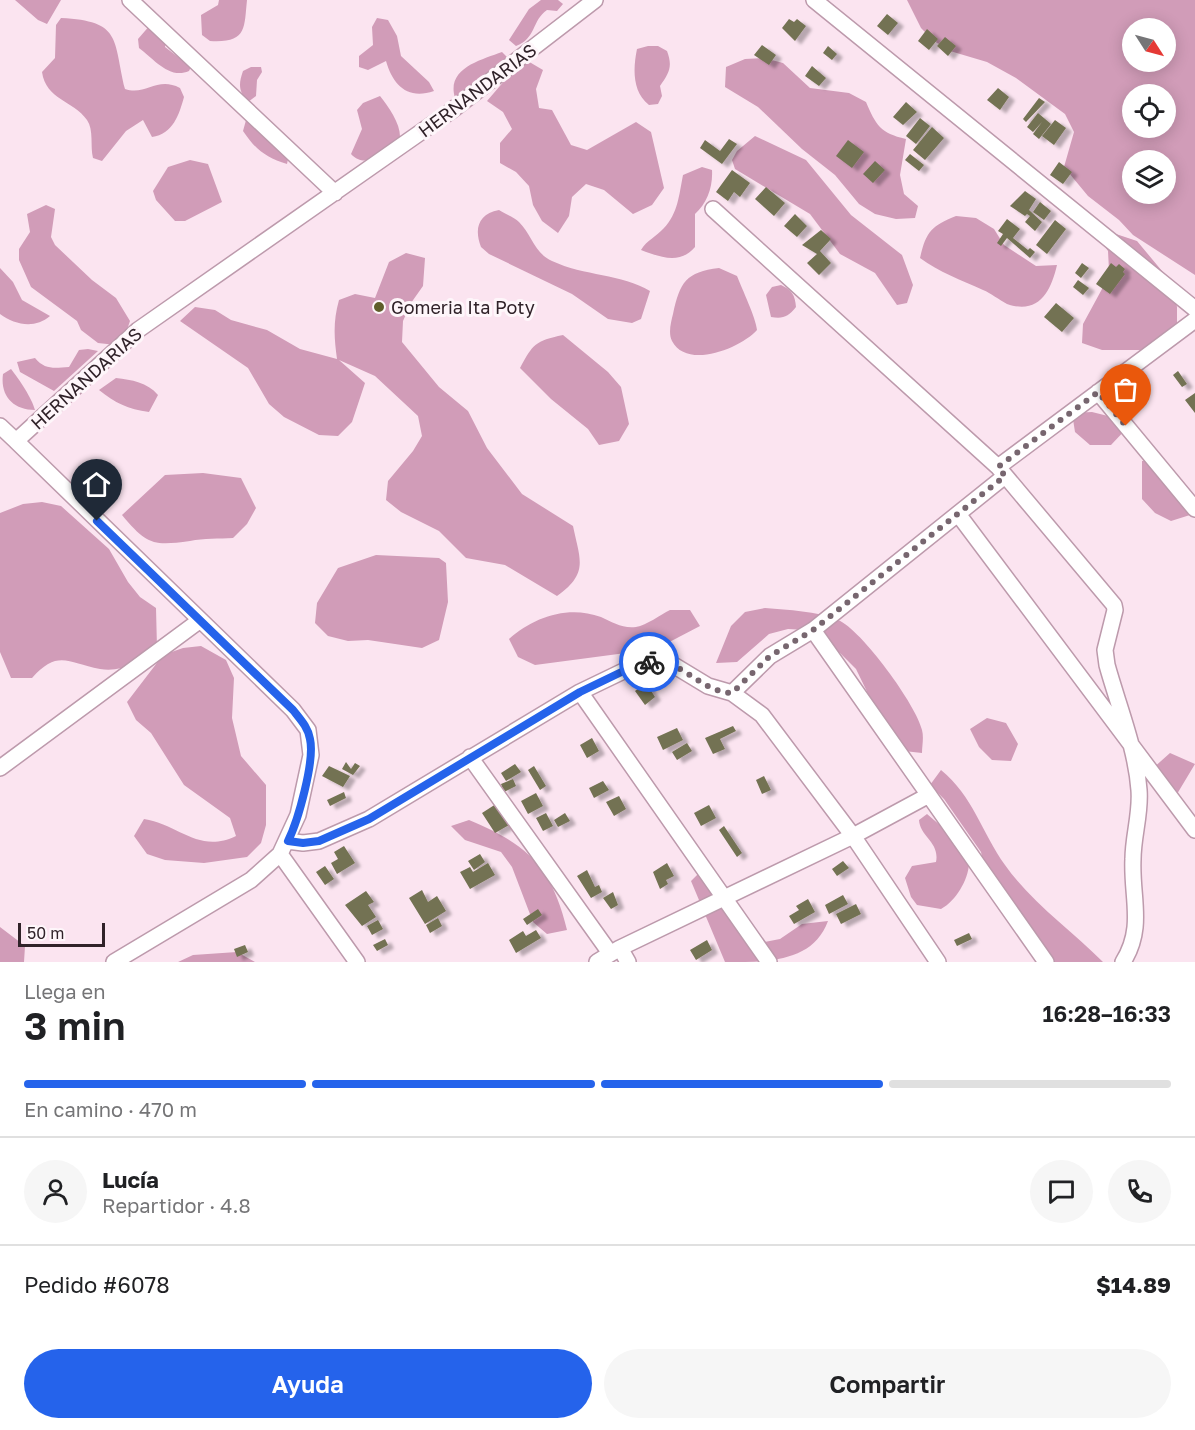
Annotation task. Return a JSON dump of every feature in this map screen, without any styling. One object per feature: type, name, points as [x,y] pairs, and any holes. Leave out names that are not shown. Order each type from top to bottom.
[{"type":"street","points":[[130,0],[335,193]]},
{"type":"street","name":"HERNANDARIAS","points":[[284,847],[298,815],[310,755],[308,730],[293,710],[16,441],[138,330],[451,111],[595,0]]},
{"type":"street","points":[[814,0],[1195,309]]},
{"type":"street","points":[[713,209],[1002,471],[1114,605],[1114,616],[1105,650],[1107,665],[1140,792],[1132,859],[1137,930],[1133,946],[1122,962]]},
{"type":"street","points":[[732,693],[770,656],[813,630],[958,514],[1002,471],[1098,392],[1195,320]]},
{"type":"street","points":[[1098,392],[1195,509]]},
{"type":"street","points":[[0,426],[16,441]]},
{"type":"street","points":[[0,442],[16,441]]},
{"type":"street","points":[[958,514],[1195,830]]},
{"type":"street","points":[[0,768],[199,621]]},
{"type":"street","points":[[813,630],[1046,962]]},
{"type":"street","points":[[114,962],[251,880],[284,847],[319,841],[369,819],[580,692],[638,664],[655,662],[670,663],[708,686],[732,693],[750,704],[772,727],[853,836],[938,962]]},
{"type":"street","points":[[580,692],[769,962]]},
{"type":"street","points":[[470,757],[609,954],[628,962]]},
{"type":"street","points":[[609,954],[853,836],[929,795]]},
{"type":"street","points":[[284,847],[357,962]]},
{"type":"shaded area","points":[[15,0],[61,0],[47,24],[38,20]]},
{"type":"shaded area","points":[[219,0],[247,0],[244,26],[237,37],[231,40],[210,41],[202,35],[201,15],[218,5]]},
{"type":"shaded area","points":[[541,0],[558,0],[563,4],[557,11],[547,10],[542,14],[527,39],[516,46],[509,40],[529,9]]},
{"type":"shaded area","points":[[907,0],[1195,0],[1195,275],[1133,235],[1119,220],[1088,196],[1064,167],[1074,132],[1065,114],[1016,78],[987,62],[950,51],[934,41],[921,28]]},
{"type":"shaded area","points":[[61,18],[95,23],[105,29],[116,45],[125,89],[139,90],[165,84],[180,88],[184,97],[177,117],[170,128],[152,137],[143,120],[126,131],[102,161],[93,158],[87,120],[75,108],[54,94],[42,72],[55,58],[56,25]]},
{"type":"shaded area","points":[[377,18],[388,20],[397,36],[401,56],[429,82],[434,91],[416,93],[402,88],[393,77],[386,61],[368,70],[359,67],[359,56],[373,45],[372,27]]},
{"type":"shaded area","points":[[151,24],[166,42],[165,47],[191,67],[189,71],[175,73],[168,70],[139,48],[138,39]]},
{"type":"shaded area","points":[[658,46],[667,51],[670,66],[660,86],[662,96],[658,104],[649,105],[639,93],[635,79],[637,49]]},
{"type":"shaded area","points":[[502,52],[509,59],[466,95],[455,98],[454,88],[460,72],[476,62]]},
{"type":"shaded area","points":[[764,58],[783,63],[810,88],[849,93],[866,102],[880,127],[890,134],[906,139],[900,175],[904,194],[918,206],[915,218],[896,219],[875,214],[859,204],[835,175],[802,149],[758,107],[725,87],[726,67],[745,59]]},
{"type":"shaded area","points":[[526,60],[543,70],[536,89],[539,108],[552,110],[571,145],[587,150],[636,122],[651,132],[664,188],[652,205],[633,214],[604,190],[586,184],[572,197],[569,216],[558,233],[542,221],[533,205],[529,186],[516,172],[500,163],[500,143],[512,129],[503,112],[487,101],[512,72]]},
{"type":"shaded area","points":[[251,67],[261,67],[262,72],[257,80],[256,96],[248,102],[241,91],[240,80],[243,71]]},
{"type":"shaded area","points":[[380,96],[398,125],[399,144],[375,158],[357,159],[351,154],[362,129],[357,110],[363,103]]},
{"type":"shaded area","points":[[248,113],[289,154],[287,164],[267,156],[247,137],[243,131]]},
{"type":"shaded area","points":[[755,136],[806,160],[851,215],[902,255],[913,285],[907,303],[897,305],[875,273],[840,254],[810,214],[735,169],[732,160],[737,151]]},
{"type":"shaded area","points":[[190,160],[208,164],[222,202],[185,221],[175,221],[156,200],[153,191],[168,167]]},
{"type":"shaded area","points":[[702,167],[712,170],[712,176],[706,200],[695,214],[695,247],[689,253],[676,258],[662,257],[641,250],[669,222],[677,203],[683,175]]},
{"type":"shaded area","points":[[46,205],[55,209],[51,237],[55,245],[92,280],[116,298],[130,321],[124,339],[116,345],[98,343],[81,330],[77,321],[31,287],[19,260],[19,249],[30,232],[27,214]]},
{"type":"shaded area","points":[[499,210],[519,222],[537,249],[546,258],[577,270],[627,281],[650,291],[641,319],[632,323],[608,319],[572,294],[489,254],[481,247],[478,228],[486,215]]},
{"type":"shaded area","points":[[956,216],[976,218],[994,229],[1004,245],[1036,266],[1057,265],[1051,284],[1042,298],[1027,306],[1018,307],[1007,304],[986,291],[942,272],[920,258],[927,236],[931,231]]},
{"type":"shaded area","points":[[1101,229],[1137,241],[1162,271],[1173,289],[1177,307],[1177,328],[1143,350],[1102,350],[1082,343],[1083,324],[1102,289],[1109,270],[1108,251],[1097,235]]},
{"type":"shaded area","points":[[406,253],[425,258],[423,286],[411,303],[403,321],[402,342],[439,387],[468,411],[487,448],[522,494],[573,526],[580,565],[574,580],[557,596],[505,565],[466,558],[439,531],[401,512],[386,500],[388,481],[413,451],[422,436],[418,416],[375,376],[339,360],[365,383],[352,422],[338,436],[319,435],[284,417],[269,404],[248,368],[180,321],[195,307],[215,310],[231,320],[267,330],[300,349],[337,359],[335,330],[339,300],[355,294],[375,298],[389,262]]},
{"type":"shaded area","points":[[0,268],[13,282],[22,300],[50,316],[38,323],[25,324],[12,321],[0,314]]},
{"type":"shaded area","points":[[719,268],[737,276],[752,311],[757,330],[739,343],[714,353],[689,354],[679,350],[670,335],[671,320],[678,294],[692,276],[699,272]]},
{"type":"shaded area","points":[[781,285],[792,293],[796,307],[785,316],[771,317],[766,295],[772,287]]},
{"type":"shaded area","points":[[563,335],[608,372],[621,387],[629,424],[619,441],[599,445],[588,429],[551,399],[520,368],[536,345],[546,339]]},
{"type":"shaded area","points":[[79,350],[98,351],[54,391],[20,372],[17,362],[35,358],[46,366],[69,367]]},
{"type":"shaded area","points":[[11,369],[28,394],[35,410],[14,404],[6,395],[3,374]]},
{"type":"shaded area","points":[[116,378],[144,384],[158,395],[149,412],[122,405],[99,390]]},
{"type":"shaded area","points":[[1092,412],[1112,417],[1128,427],[1111,445],[1090,445],[1075,432],[1072,413]]},
{"type":"shaded area","points":[[1162,458],[1176,474],[1190,515],[1171,521],[1155,513],[1142,499],[1142,461]]},
{"type":"shaded area","points":[[203,473],[241,478],[256,508],[247,524],[233,538],[159,543],[145,538],[122,515],[165,475]]},
{"type":"shaded area","points":[[42,502],[61,506],[109,549],[128,582],[140,597],[156,608],[157,648],[123,668],[100,669],[64,660],[49,664],[32,678],[11,678],[0,652],[0,513],[23,504]]},
{"type":"shaded area","points":[[376,555],[439,558],[446,563],[448,602],[439,640],[422,648],[368,640],[348,641],[328,636],[315,623],[317,603],[338,568]]},
{"type":"shaded area","points":[[765,608],[821,615],[848,626],[887,669],[910,704],[922,730],[922,753],[904,751],[889,737],[856,669],[840,653],[807,630],[788,629],[769,634],[737,662],[716,663],[731,626],[745,612]]},
{"type":"shaded area","points":[[670,610],[690,610],[700,626],[656,649],[535,665],[518,657],[509,639],[529,625],[552,615],[576,612],[601,617],[622,626],[636,627]]},
{"type":"shaded area","points":[[201,646],[226,660],[234,678],[232,718],[241,756],[266,785],[266,825],[261,843],[247,857],[204,863],[165,860],[147,854],[134,836],[144,819],[200,840],[223,841],[236,836],[230,818],[184,785],[151,733],[136,720],[127,702],[163,655],[183,648]]},
{"type":"shaded area","points":[[987,718],[1006,723],[1018,744],[1011,761],[992,760],[979,747],[970,729]]},
{"type":"shaded area","points":[[1170,753],[1195,764],[1177,794],[1142,778]]},
{"type":"shaded area","points":[[941,770],[961,791],[997,853],[1015,878],[1039,904],[1103,962],[1049,962],[989,889],[981,852],[944,799],[930,785]]},
{"type":"shaded area","points":[[927,814],[941,826],[969,864],[960,890],[952,901],[941,909],[917,905],[911,897],[905,878],[912,866],[936,862],[933,844],[920,826],[919,820]]},
{"type":"shaded area","points":[[469,820],[507,838],[534,860],[554,890],[567,930],[547,934],[533,922],[512,867],[501,852],[465,840],[451,826]]},
{"type":"shaded area","points":[[702,870],[759,943],[780,939],[802,924],[828,921],[821,935],[812,945],[800,952],[773,960],[725,962],[691,881]]},
{"type":"shaded area","points":[[0,927],[25,946],[24,962],[0,962]]},
{"type":"shaded area","points":[[237,952],[255,962],[178,962],[193,955]]},
{"type":"building","points":[[887,14],[898,23],[888,35],[877,26]]},
{"type":"building","points":[[789,19],[794,22],[797,19],[806,26],[795,41],[782,28]]},
{"type":"building","points":[[927,29],[938,39],[929,50],[918,41]]},
{"type":"building","points":[[945,37],[956,46],[948,56],[937,46]]},
{"type":"building","points":[[762,45],[776,55],[769,65],[754,55]]},
{"type":"building","points":[[828,46],[837,54],[832,60],[823,53]]},
{"type":"building","points":[[812,66],[826,78],[819,86],[805,76]]},
{"type":"building","points":[[998,88],[1009,97],[1000,110],[987,100]]},
{"type":"building","points":[[1039,98],[1045,102],[1026,122],[1023,119]]},
{"type":"building","points":[[906,102],[917,112],[903,125],[893,117]]},
{"type":"building","points":[[1038,113],[1051,124],[1039,139],[1033,134],[1042,122],[1033,132],[1027,127]]},
{"type":"building","points":[[920,118],[930,126],[916,144],[906,136]]},
{"type":"building","points":[[1055,120],[1066,128],[1054,145],[1042,136]]},
{"type":"building","points":[[932,127],[944,138],[925,160],[913,150]]},
{"type":"building","points":[[729,139],[737,144],[722,164],[700,148],[705,140],[720,151]]},
{"type":"building","points":[[848,140],[864,152],[852,168],[836,156]]},
{"type":"building","points":[[910,154],[924,165],[919,171],[905,160]]},
{"type":"building","points":[[875,161],[885,170],[873,183],[863,174]]},
{"type":"building","points":[[1059,162],[1072,172],[1063,184],[1050,175]]},
{"type":"building","points":[[732,170],[750,183],[740,197],[734,192],[728,201],[716,192]]},
{"type":"building","points":[[766,187],[785,203],[774,216],[755,199]]},
{"type":"building","points":[[1025,191],[1036,199],[1029,210],[1042,222],[1035,231],[1025,222],[1030,216],[1027,214],[1025,216],[1010,206]]},
{"type":"building","points":[[1040,202],[1051,211],[1044,220],[1033,212]]},
{"type":"building","points":[[795,214],[807,226],[797,237],[784,226]]},
{"type":"building","points":[[1007,219],[1020,229],[1013,238],[1028,250],[1030,248],[1035,252],[1030,258],[1007,238],[1001,246],[997,243],[1003,234],[998,231]]},
{"type":"building","points":[[1055,220],[1066,229],[1047,254],[1036,245]]},
{"type":"building","points":[[821,230],[831,239],[820,251],[831,263],[819,275],[807,263],[817,254],[802,245]]},
{"type":"building","points":[[1082,263],[1089,268],[1081,278],[1075,273]]},
{"type":"building","points":[[1111,263],[1116,267],[1119,264],[1125,269],[1123,272],[1125,274],[1110,294],[1096,284]]},
{"type":"building","points":[[1078,280],[1089,288],[1083,295],[1073,287]]},
{"type":"building","points":[[1056,303],[1074,318],[1062,332],[1044,317]]},
{"type":"building","points":[[1178,371],[1187,384],[1182,387],[1173,375]]},
{"type":"building","points":[[1195,393],[1195,413],[1185,400]]},
{"type":"building","points":[[646,683],[655,697],[645,705],[635,691]]},
{"type":"building","points":[[733,726],[736,731],[720,739],[725,749],[713,754],[705,738]]},
{"type":"building","points":[[677,728],[683,740],[663,750],[657,737]]},
{"type":"building","points":[[592,738],[599,751],[587,758],[580,745]]},
{"type":"building","points":[[687,743],[692,751],[677,760],[672,752]]},
{"type":"building","points":[[346,762],[351,769],[355,763],[360,766],[353,775],[342,769]]},
{"type":"building","points":[[515,764],[521,772],[506,781],[501,773]]},
{"type":"building","points":[[329,766],[350,776],[343,787],[322,776]]},
{"type":"building","points":[[534,766],[546,786],[540,790],[528,770]]},
{"type":"building","points":[[764,776],[771,790],[762,794],[756,780]]},
{"type":"building","points":[[513,779],[516,786],[504,792],[501,784]]},
{"type":"building","points":[[603,781],[609,790],[594,798],[589,788]]},
{"type":"building","points":[[344,792],[346,798],[330,806],[327,800]]},
{"type":"building","points":[[536,793],[543,806],[528,814],[521,801]]},
{"type":"building","points":[[619,796],[626,809],[614,816],[606,802]]},
{"type":"building","points":[[496,804],[509,825],[495,833],[482,813]]},
{"type":"building","points":[[709,805],[716,818],[701,826],[694,813]]},
{"type":"building","points":[[546,813],[553,826],[543,831],[536,818]]},
{"type":"building","points":[[565,813],[570,821],[558,827],[554,820]]},
{"type":"building","points":[[724,826],[742,853],[737,857],[719,830]]},
{"type":"building","points":[[344,846],[355,863],[337,874],[331,863],[338,859],[334,852]]},
{"type":"building","points":[[480,854],[485,862],[474,870],[468,861]]},
{"type":"building","points":[[843,861],[849,868],[837,876],[832,869]]},
{"type":"building","points":[[488,863],[495,875],[470,889],[460,872],[470,867],[473,872]]},
{"type":"building","points":[[667,863],[674,876],[666,880],[668,884],[660,889],[653,872]]},
{"type":"building","points":[[325,866],[334,879],[325,885],[316,872]]},
{"type":"building","points":[[587,870],[595,887],[599,885],[602,892],[591,898],[577,876]]},
{"type":"building","points":[[422,890],[428,902],[437,896],[446,911],[425,924],[409,898]]},
{"type":"building","points":[[366,891],[374,902],[368,905],[376,917],[362,926],[345,905]]},
{"type":"building","points":[[613,892],[618,905],[611,909],[603,898]]},
{"type":"building","points":[[843,895],[848,904],[829,914],[825,905]]},
{"type":"building","points":[[808,899],[815,912],[794,924],[789,916],[799,910],[796,906]]},
{"type":"building","points":[[856,904],[861,914],[841,924],[836,914]]},
{"type":"building","points":[[538,909],[542,915],[527,925],[523,919]]},
{"type":"building","points":[[438,918],[442,926],[430,933],[426,925]]},
{"type":"building","points":[[378,920],[383,929],[372,935],[367,926]]},
{"type":"building","points":[[536,930],[541,938],[516,953],[509,940],[523,931],[526,936]]},
{"type":"building","points":[[969,933],[972,939],[957,946],[954,940]]},
{"type":"building","points":[[385,939],[388,945],[377,951],[373,945]]},
{"type":"building","points":[[707,940],[712,950],[696,960],[690,950]]},
{"type":"building","points":[[245,945],[248,952],[237,957],[234,949]]},
{"type":"way so far","points":[[649,662],[670,663],[718,691],[732,693],[770,656],[813,630],[1005,476],[998,467],[1098,392],[1126,426]]},
{"type":"place","name":"Gomeria Ita Poty","points":[[379,307]]},
{"type":"route","points":[[97,521],[293,710],[308,730],[311,741],[310,755],[298,815],[288,841],[303,843],[319,841],[369,819],[580,692],[638,664],[649,662]]}]
